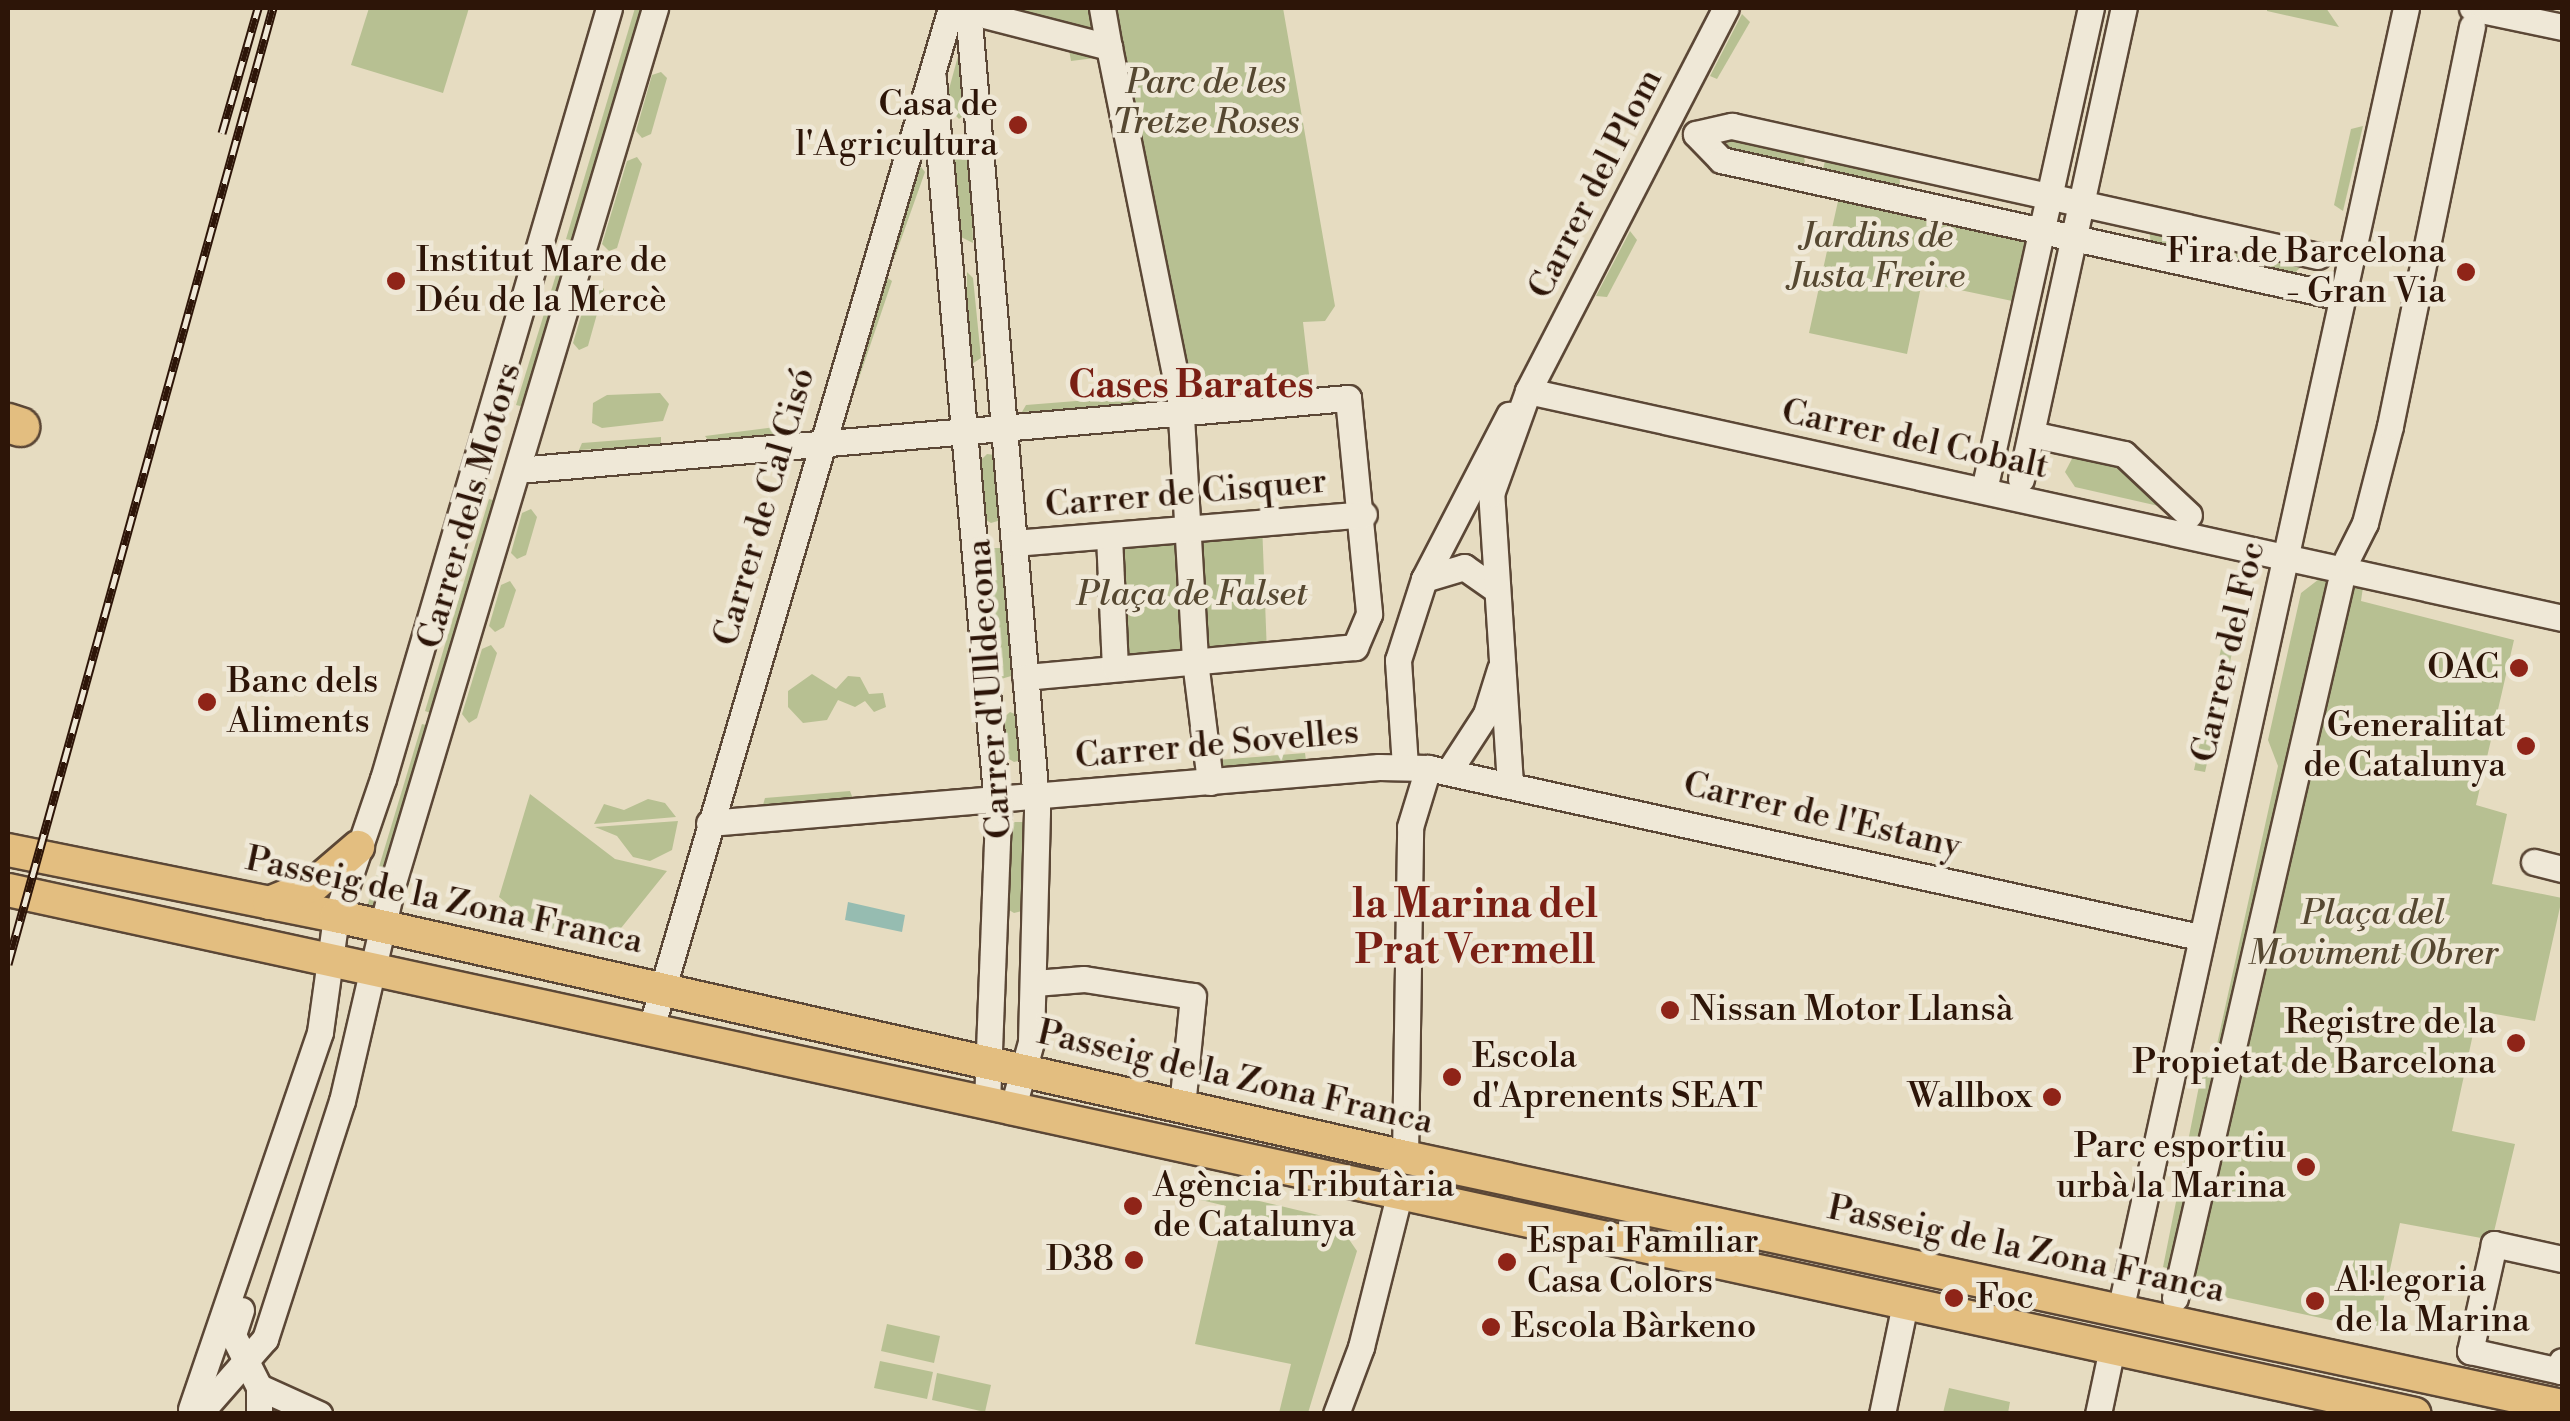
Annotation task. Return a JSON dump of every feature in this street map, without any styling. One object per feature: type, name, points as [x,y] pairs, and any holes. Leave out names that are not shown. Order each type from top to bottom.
[{"type":"main road","points":[[269,902],[315,884],[358,846]]},
{"type":"main road","name":"Passeig de la Zona Franca","points":[[8,850],[336,916],[1405,1157],[2562,1406]]},
{"type":"main road","points":[[8,890],[2415,1414]]},
{"type":"main road","points":[[1400,1192],[1405,1157]]},
{"type":"main road","points":[[2112,1348],[2120,1311]]},
{"type":"street","name":"Carrer dels Motors","points":[[282,1148],[323,1014],[336,916],[384,780],[609,8]]},
{"type":"street","name":"Carrer dels Motors","points":[[314,1179],[355,1050],[381,928],[655,8]]},
{"type":"street","points":[[959,8],[1108,47]]},
{"type":"street","name":"Carrer de Cal Cisó","points":[[651,1028],[932,69],[959,8]]},
{"type":"street","name":"Carrer d'Ulldecona","points":[[959,8],[979,122],[989,255],[986,427],[1014,799],[1035,983],[1031,1042],[1004,1067]]},
{"type":"street","points":[[1102,8],[1181,413],[1195,661],[1210,782]]},
{"type":"street","name":"Carrer del Plom","points":[[1528,391],[1726,8]]},
{"type":"street","points":[[1984,490],[2091,8]]},
{"type":"street","points":[[2021,479],[2124,8]]},
{"type":"street","name":"Carrer del Foc","points":[[2120,1311],[2406,8]]},
{"type":"street","points":[[2175,1298],[2325,634],[2365,523],[2390,426],[2471,21],[2562,27]]},
{"type":"street","points":[[2083,43],[2115,48]]},
{"type":"street","name":"Carrer d'Ulldecona","points":[[932,69],[952,256],[1014,543],[1025,676],[1014,799],[1000,1104]]},
{"type":"street","points":[[940,124],[979,122]]},
{"type":"street","points":[[2318,256],[1732,126],[1696,134],[1721,160],[2342,297]]},
{"type":"street","points":[[2063,139],[2094,147]]},
{"type":"street","points":[[1812,180],[1820,145]]},
{"type":"street","points":[[1906,201],[1914,166]]},
{"type":"street","points":[[1969,215],[1977,180]]},
{"type":"street","points":[[2131,251],[2140,216]]},
{"type":"street","points":[[2216,270],[2224,235]]},
{"type":"street","points":[[952,256],[989,255]]},
{"type":"street","points":[[2022,323],[2054,330]]},
{"type":"street","points":[[1405,1157],[1410,827],[1427,768],[1398,660],[1424,579],[1492,440],[1528,391]]},
{"type":"street","points":[[1510,784],[1491,494],[1528,391]]},
{"type":"street","name":"Carrer del Cobalt","points":[[1528,391],[2562,618]]},
{"type":"street","points":[[518,470],[1348,398],[1364,514],[1369,614],[1355,648],[1025,676]]},
{"type":"street","points":[[2003,408],[2033,424],[2124,454],[2189,515]]},
{"type":"street","name":"Carrer de Cisquer","points":[[1014,543],[1364,514]]},
{"type":"street","points":[[1109,536],[1115,668]]},
{"type":"street","points":[[1424,579],[1464,566],[1497,590]]},
{"type":"street","points":[[1427,768],[1486,714],[1504,652]]},
{"type":"street","name":"Carrer de Sovelles","points":[[709,823],[1427,768]]},
{"type":"street","name":"Carrer de l'Estany","points":[[1427,768],[2199,938]]},
{"type":"street","points":[[2534,862],[2562,868]]},
{"type":"street","points":[[1035,983],[1084,979],[1193,996],[1183,1097]]},
{"type":"street","points":[[190,1414],[282,1148],[303,1158],[314,1179],[265,1339],[253,1376],[199,1414]]},
{"type":"street","points":[[1336,1414],[1361,1347],[1400,1192]]},
{"type":"street","points":[[2562,1259],[2494,1244],[2470,1351],[2560,1371],[2562,1361]]},
{"type":"street","points":[[237,1283],[245,1295],[233,1335],[253,1376],[259,1414]]},
{"type":"street","points":[[1882,1414],[1905,1304]]},
{"type":"street","points":[[2098,1414],[2112,1348]]},
{"type":"street","points":[[253,1376],[319,1414]]},
{"type":"green space","points":[[369,8],[469,8],[443,93],[351,65]]},
{"type":"green space","points":[[635,8],[643,8],[574,241],[566,239]]},
{"type":"green space","name":"Parc de les Tretze Roses","points":[[996,8],[1283,8],[1335,306],[1325,321],[1303,322],[1310,383],[1169,396],[1103,57],[1071,61],[1067,38]]},
{"type":"green space","points":[[2326,8],[2339,27],[2267,11]]},
{"type":"green space","points":[[1742,14],[1750,22],[1717,79],[1710,76]]},
{"type":"green space","points":[[961,45],[968,112],[959,119],[945,104]]},
{"type":"green space","points":[[661,72],[667,78],[651,134],[642,138],[636,131],[652,75]]},
{"type":"green space","points":[[2363,126],[2343,211],[2334,205],[2351,129]]},
{"type":"green space","points":[[1730,136],[1803,152],[1805,162],[1795,171],[1725,148]]},
{"type":"green space","points":[[963,144],[970,148],[973,243],[955,234],[950,156]]},
{"type":"green space","points":[[637,157],[642,164],[617,248],[609,251],[602,244],[627,161]]},
{"type":"green space","points":[[1826,157],[1899,172],[1900,183],[1897,188],[1822,173]]},
{"type":"green space","points":[[921,167],[925,172],[893,262],[916,170]]},
{"type":"green space","name":"Jardins de Justa Freire","points":[[1840,192],[2033,234],[2017,302],[1922,282],[1907,354],[1809,333]]},
{"type":"green space","points":[[2149,229],[2212,245],[2212,249],[2203,256],[2151,244]]},
{"type":"green space","points":[[1630,231],[1637,240],[1607,297],[1596,296]]},
{"type":"green space","points":[[2237,248],[2300,268],[2291,276],[2235,261]]},
{"type":"green space","points":[[563,252],[570,254],[524,407],[516,405]]},
{"type":"green space","points":[[967,272],[973,278],[981,358],[972,364],[967,358]]},
{"type":"green space","points":[[885,276],[892,281],[853,396],[850,391]]},
{"type":"green space","points":[[598,283],[604,289],[588,346],[579,350],[573,343],[590,286]]},
{"type":"green space","points":[[660,393],[669,404],[663,421],[602,428],[592,423],[593,403],[607,395]]},
{"type":"green space","points":[[1139,396],[1139,405],[1022,412],[1026,405]]},
{"type":"green space","points":[[783,426],[786,435],[709,441],[705,436]]},
{"type":"green space","points":[[661,437],[661,445],[579,450],[582,443]]},
{"type":"green space","points":[[2075,453],[2118,458],[2163,507],[2075,487],[2065,472]]},
{"type":"green space","points":[[987,454],[995,455],[1001,520],[991,523],[984,519],[974,467]]},
{"type":"green space","points":[[489,499],[497,501],[433,714],[425,711]]},
{"type":"green space","points":[[531,509],[537,517],[526,555],[517,559],[511,553],[522,513]]},
{"type":"green space","name":"Plaça de Falset","points":[[1262,523],[1267,654],[1125,667],[1117,535]]},
{"type":"green space","points":[[991,548],[1002,548],[1018,674],[1001,679],[994,677],[984,554]]},
{"type":"green space","name":"Plaça del Moviment Obrer","points":[[2323,576],[2363,587],[2361,601],[2514,640],[2476,805],[2507,814],[2492,884],[2562,898],[2535,1021],[2478,1011],[2452,1131],[2515,1144],[2492,1240],[2400,1223],[2377,1330],[2182,1288],[2184,1273],[2163,1267],[2202,1071],[2216,1049],[2278,766],[2268,740],[2301,593]]},
{"type":"green space","points":[[510,581],[516,590],[504,627],[495,632],[489,626],[501,585]]},
{"type":"green space","points":[[2223,640],[2232,653],[2205,772],[2194,770]]},
{"type":"green space","points":[[491,645],[497,653],[477,718],[469,723],[462,714],[482,649]]},
{"type":"green space","points":[[812,674],[836,689],[848,676],[860,677],[869,694],[883,693],[886,707],[874,712],[865,701],[855,707],[838,700],[827,720],[803,723],[788,707],[788,691]]},
{"type":"green space","points":[[1010,712],[1017,715],[1022,760],[1014,762],[1001,754],[999,722]]},
{"type":"green space","points":[[422,724],[430,726],[373,913],[366,910]]},
{"type":"green space","points":[[1305,753],[1306,761],[1218,769],[1217,760]]},
{"type":"green space","points":[[850,791],[853,799],[763,805],[765,798]]},
{"type":"green space","points":[[530,794],[615,859],[667,871],[609,943],[532,924],[499,897]]},
{"type":"green space","points":[[648,799],[665,803],[676,817],[594,824],[604,804],[624,810]]},
{"type":"green space","points":[[678,821],[672,850],[650,861],[633,857],[617,836],[595,827]]},
{"type":"green space","points":[[1025,822],[1022,911],[1014,913],[1004,907],[1008,826]]},
{"type":"green space","points":[[1204,1188],[1335,1219],[1357,1251],[1308,1413],[1279,1413],[1291,1364],[1195,1344],[1226,1206],[1201,1200]]},
{"type":"green space","points":[[887,1324],[940,1336],[934,1363],[881,1351]]},
{"type":"green space","points":[[880,1361],[933,1372],[927,1399],[874,1388]]},
{"type":"green space","points":[[937,1373],[991,1385],[985,1412],[932,1400]]},
{"type":"green space","points":[[1949,1388],[2010,1402],[2008,1413],[1943,1413]]},
{"type":"water","points":[[848,902],[905,915],[902,932],[845,920]]},
{"type":"railway","points":[[222,133],[258,8]]},
{"type":"railway","points":[[8,964],[273,8]]},
{"type":"place","name":"Casa de l'Agricultura","points":[[1018,125]]},
{"type":"place","name":"Fira de Barcelona - Gran Via","points":[[2466,272]]},
{"type":"place","name":"Institut Mare de Déu de la Mercè","points":[[396,281]]},
{"type":"place","name":"OAC","points":[[2519,668]]},
{"type":"place","name":"Banc dels Aliments","points":[[207,702]]},
{"type":"place","name":"Generalitat de Catalunya","points":[[2526,746]]},
{"type":"place","name":"Nissan Motor Llansà","points":[[1670,1010]]},
{"type":"place","name":"Registre de la Propietat de Barcelona","points":[[2516,1043]]},
{"type":"place","name":"Escola d'Aprenents SEAT","points":[[1452,1077]]},
{"type":"place","name":"Wallbox","points":[[2052,1097]]},
{"type":"place","name":"Parc esportiu urbà la Marina","points":[[2306,1167]]},
{"type":"place","name":"Agència Tributària de Catalunya","points":[[1133,1206]]},
{"type":"place","name":"D38","points":[[1134,1260]]},
{"type":"place","name":"Espai Familiar Casa Colors","points":[[1507,1262]]},
{"type":"place","name":"Foc","points":[[1954,1298]]},
{"type":"place","name":"Al·legoria de la Marina","points":[[2315,1301]]},
{"type":"place","name":"Escola Bàrkeno","points":[[1491,1327]]},
{"type":"district","name":"Cases Barates","points":[[1191,386]]},
{"type":"district","name":"la Marina del Prat Vermell","points":[[1475,928]]}]
